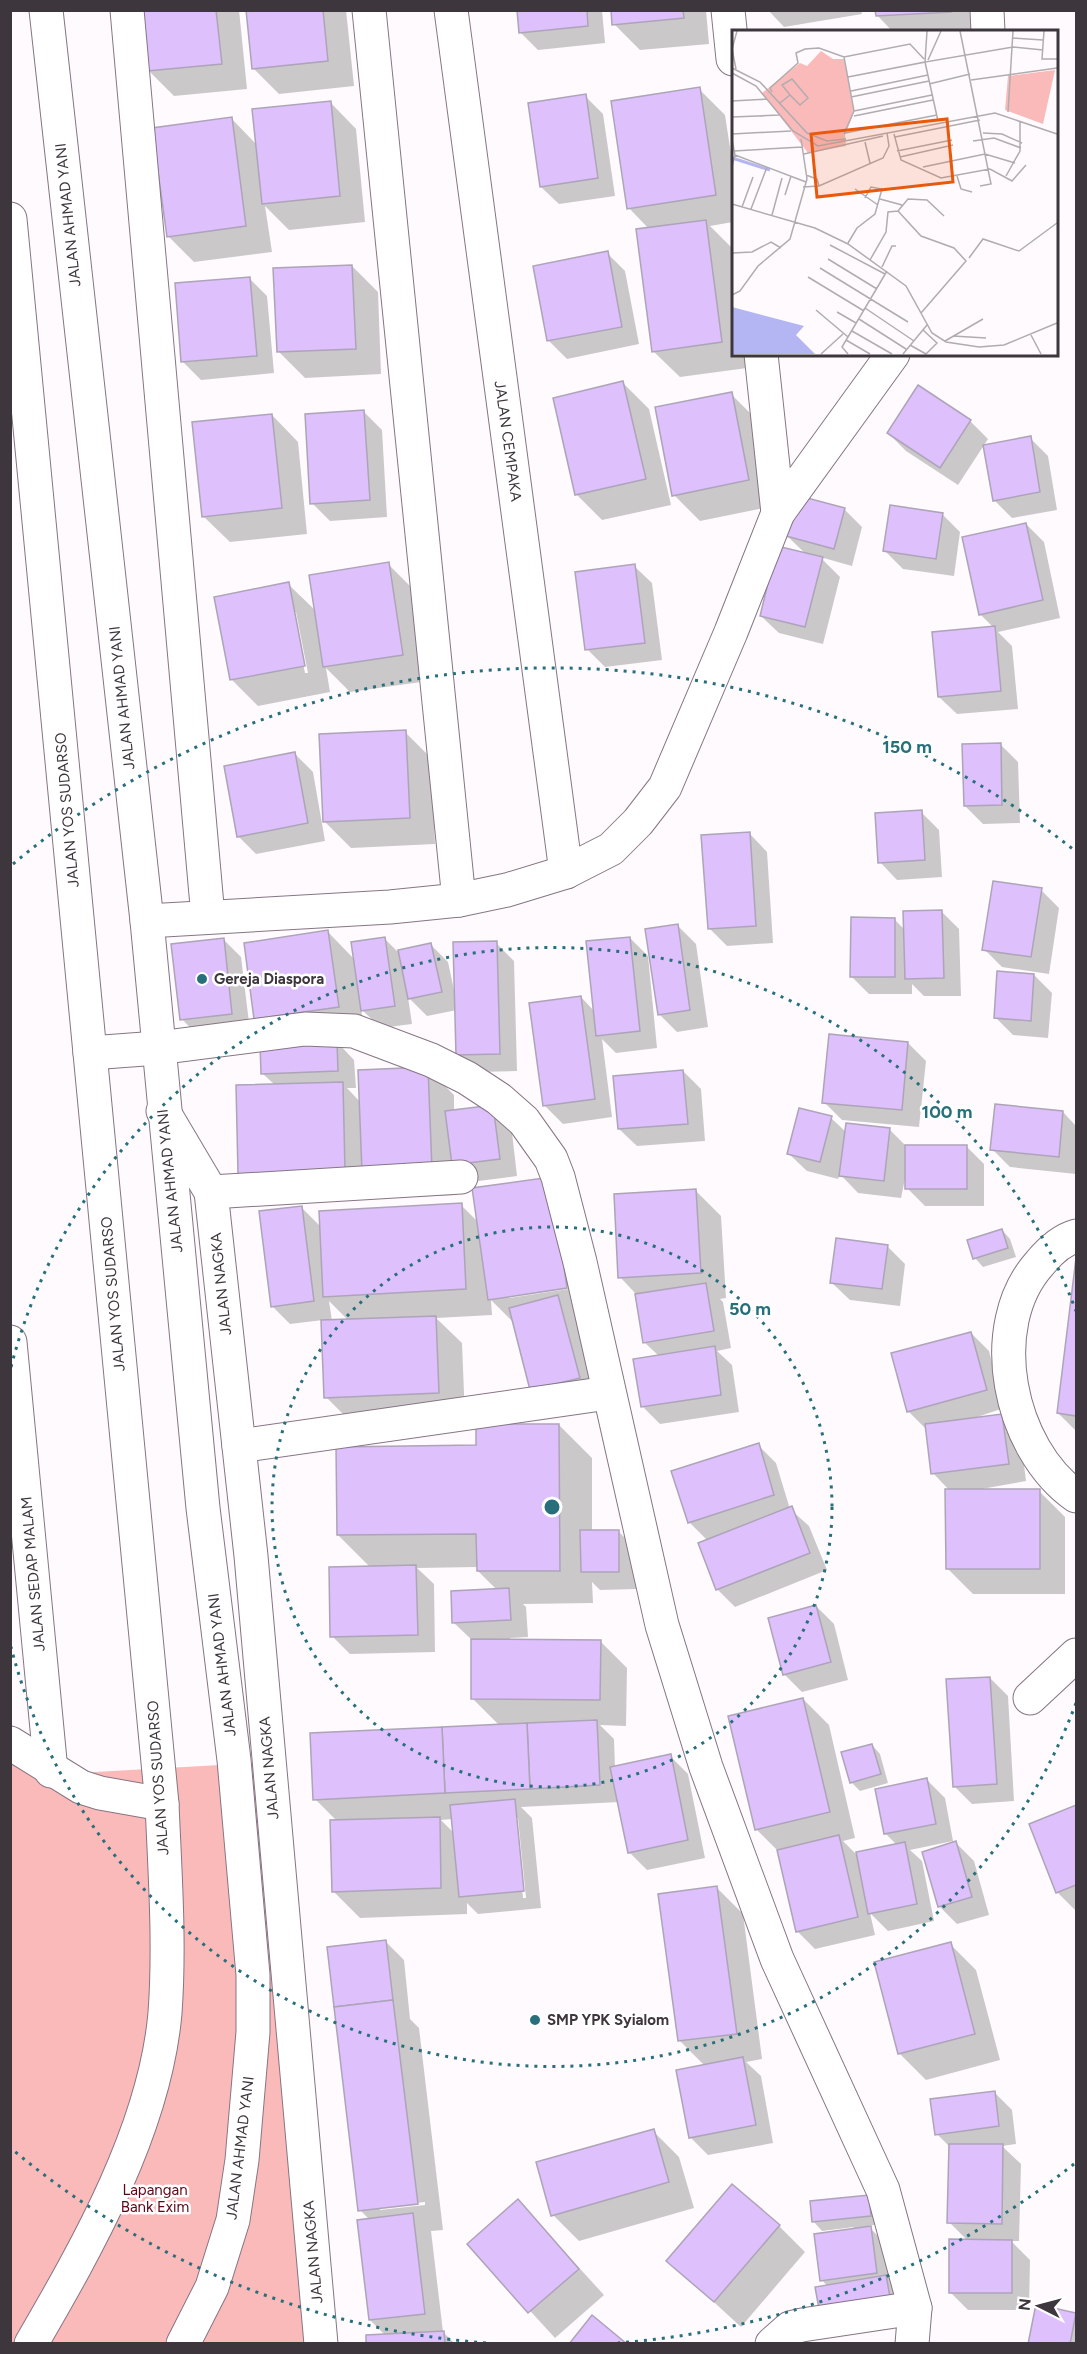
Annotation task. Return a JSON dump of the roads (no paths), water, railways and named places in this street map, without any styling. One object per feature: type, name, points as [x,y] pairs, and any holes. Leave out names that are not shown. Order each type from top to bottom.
[{"type":"main road","name":"JALAN AHMAD YANI","points":[[46,10],[147,921],[163,1111],[203,1508],[234,1760],[253,1975],[253,2032],[242,2160],[233,2220],[212,2287],[183,2343]]},
{"type":"main road","points":[[127,10],[208,917]]},
{"type":"main road","points":[[369,10],[459,900]]},
{"type":"main road","name":"JALAN CEMPAKA","points":[[451,10],[566,872]]},
{"type":"main road","points":[[728,10],[732,49]]},
{"type":"main road","points":[[987,10],[988,30]]},
{"type":"main road","name":"JALAN YOS SUDARSO","points":[[10,219],[162,1804],[167,1945],[164,2015],[152,2083],[104,2212],[31,2343]]},
{"type":"main road","points":[[761,356],[777,513]]},
{"type":"main road","points":[[147,921],[390,907],[459,900],[507,890],[566,872],[611,849],[638,822],[665,787],[731,632],[777,513],[892,356]]},
{"type":"main road","points":[[90,1053],[159,1048],[305,1029],[354,1032],[431,1060],[467,1078],[499,1099],[524,1121],[551,1159],[558,1177],[580,1262],[608,1393],[663,1625],[706,1767],[777,1959],[883,2190],[915,2308],[912,2343]]},
{"type":"main road","points":[[163,1111],[211,1192],[461,1177]]},
{"type":"main road","name":"JALAN NAGKA","points":[[211,1192],[251,1556],[321,2343]]},
{"type":"main road","points":[[1077,1236],[1069,1238],[1048,1254],[1030,1273],[1017,1296],[1010,1325],[1010,1373],[1016,1408],[1028,1438],[1044,1464],[1077,1496]]},
{"type":"main road","name":"JALAN SEDAP MALAM","points":[[10,1342],[51,1771]]},
{"type":"main road","points":[[239,1446],[608,1393]]},
{"type":"main road","points":[[1030,1698],[1077,1655]]},
{"type":"main road","points":[[10,1743],[51,1771],[81,1787],[100,1793],[162,1804]]},
{"type":"main road","points":[[772,2343],[783,2332],[802,2325],[915,2308]]},
{"type":"place","name":"Gereja Diaspora","points":[[202,979]]},
{"type":"place","name":"SMP YPK Syialom","points":[[535,2020]]},
{"type":"park label","name":"Lapangan Bank Exim","points":[[155,2198]]}]
